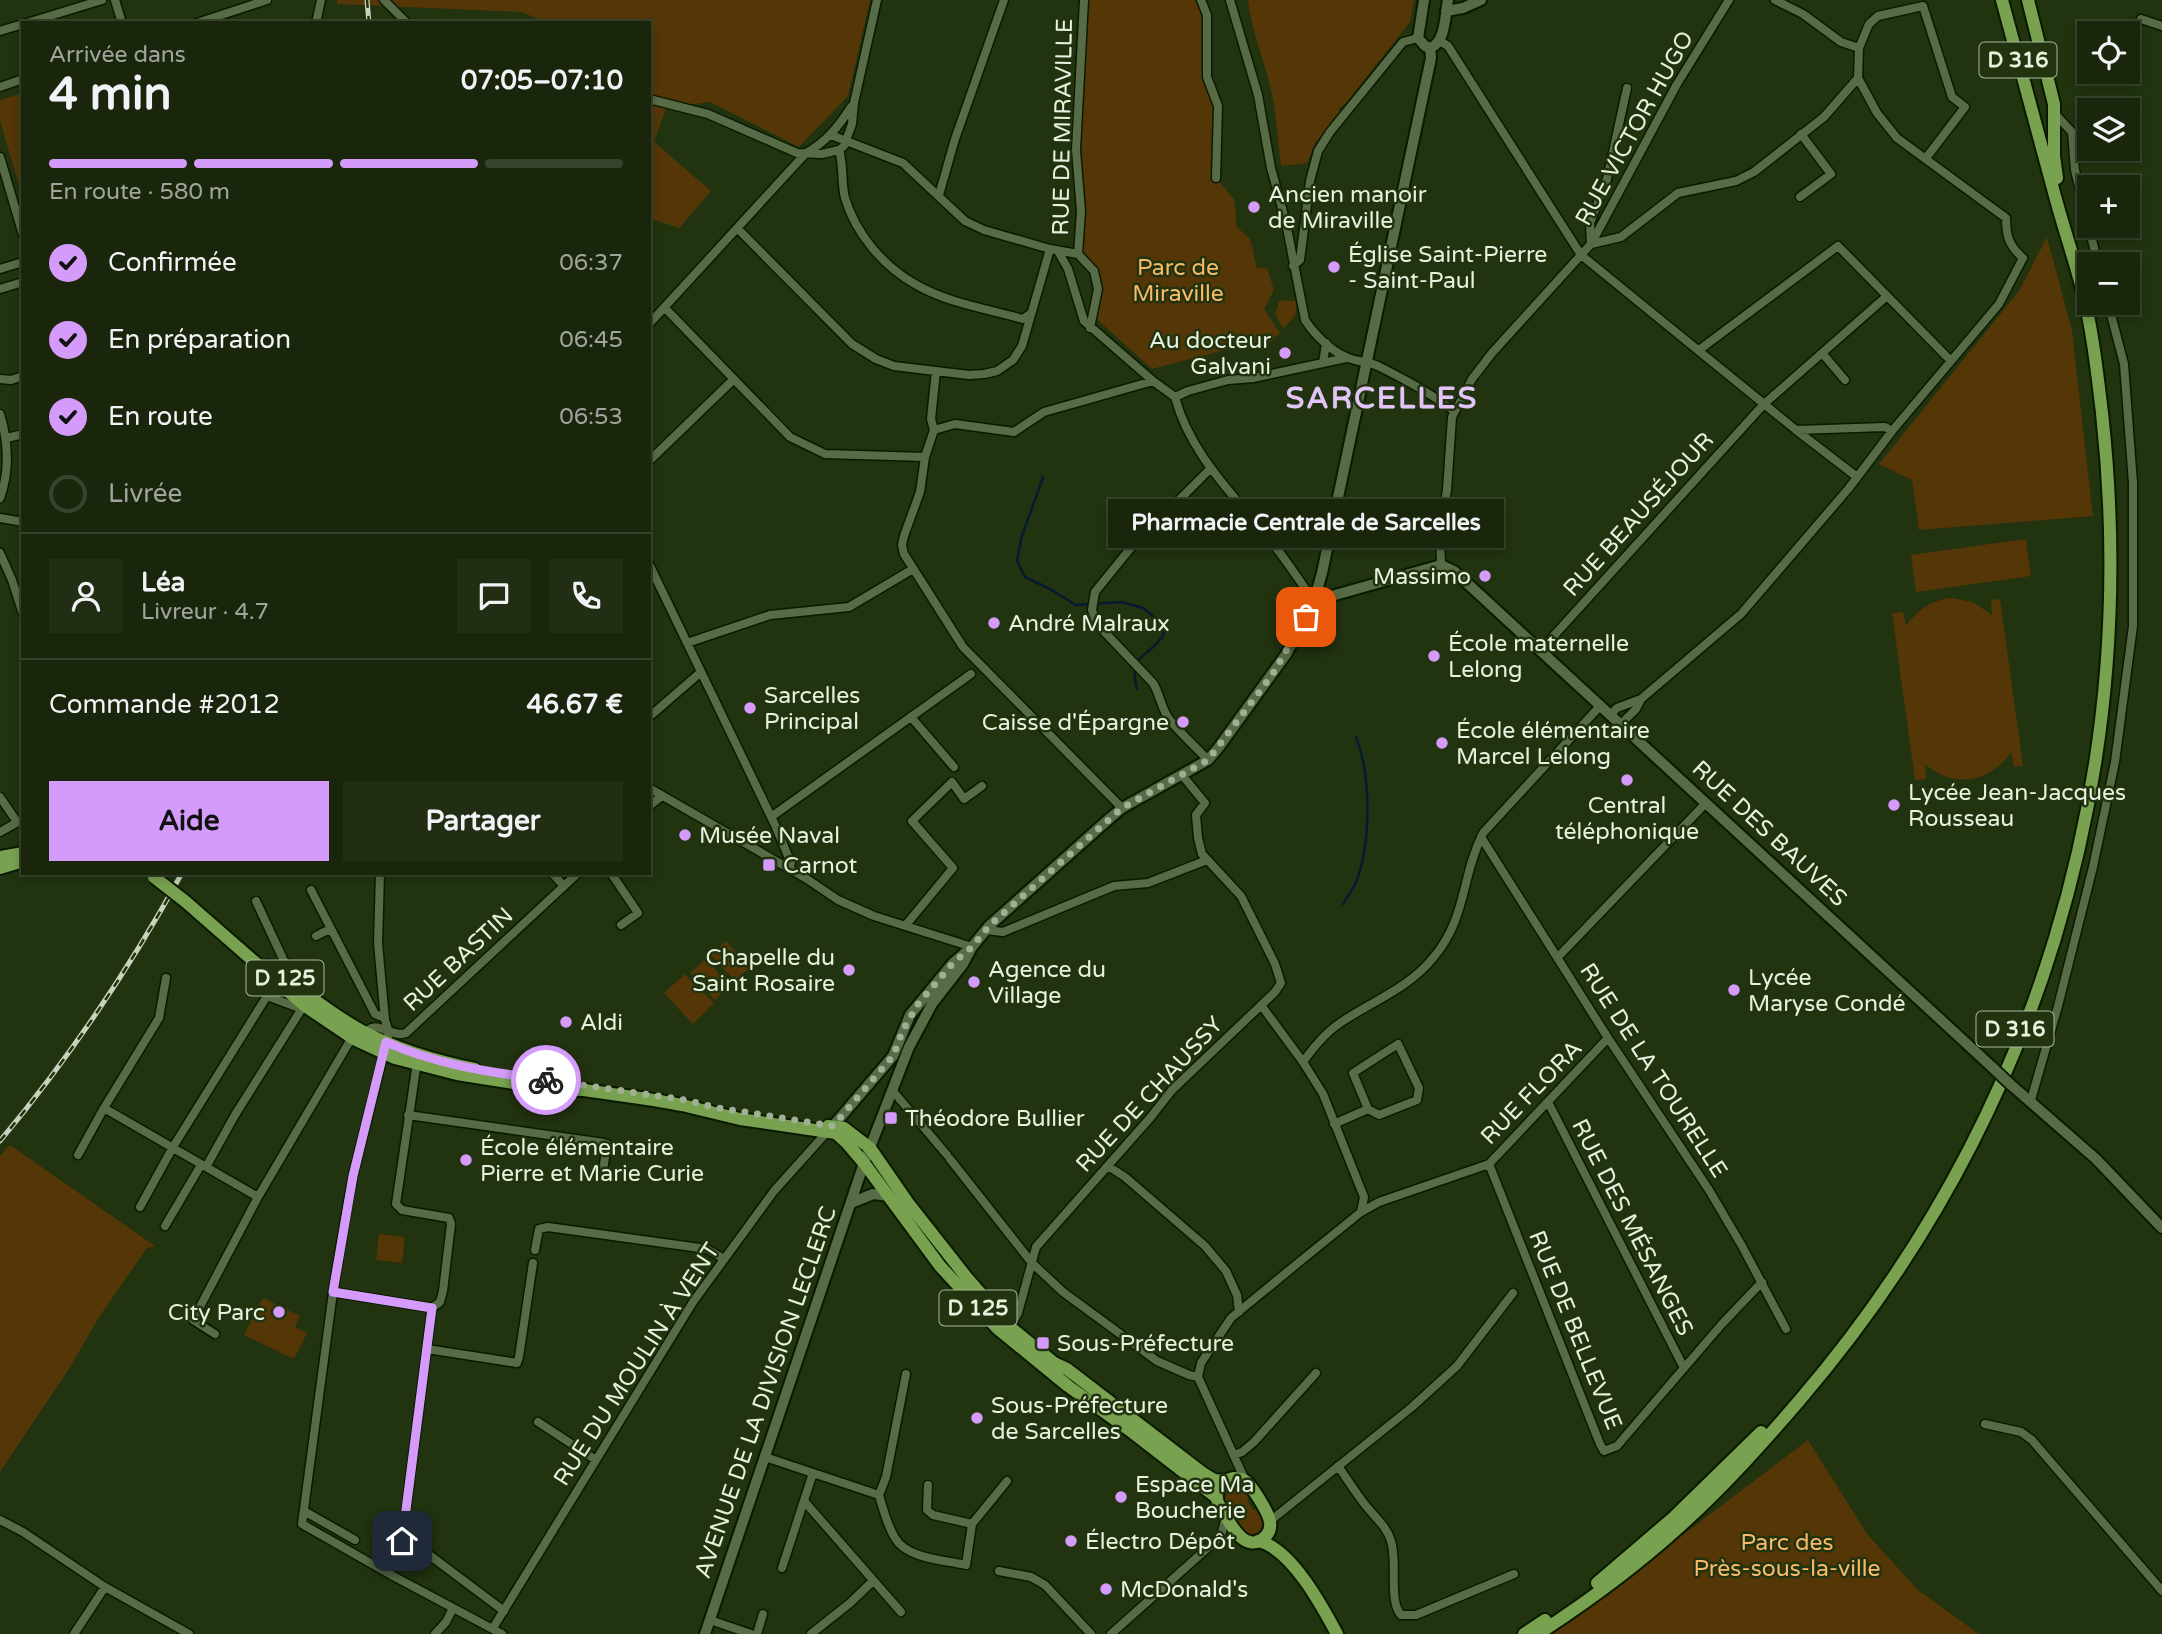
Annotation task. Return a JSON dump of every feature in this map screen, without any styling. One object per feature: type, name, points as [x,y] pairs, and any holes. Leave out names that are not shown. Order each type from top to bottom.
[{"type":"main road","points":[[1424,0],[1418,38],[1424,46],[1430,48],[1436,47],[1440,41],[1447,6],[1463,8],[1481,0]]},
{"type":"main road","name":"D 316","points":[[1531,1632],[1593,1586],[1673,1518],[1734,1461],[1808,1379],[1870,1299],[1900,1254],[1964,1145],[2010,1043],[2052,920],[2070,850],[2090,742],[2100,644],[2103,543],[2099,468],[2092,392],[2070,251],[2000,0]]},
{"type":"main road","points":[[2028,0],[2055,114],[2054,156],[2066,234]]},
{"type":"main road","points":[[830,1130],[893,1056],[903,1030],[918,1004],[953,963],[1122,808],[1208,760],[1272,675],[1303,625],[1322,573],[1431,58],[1430,48]]},
{"type":"main road","points":[[1314,601],[1441,565]]},
{"type":"main road","name":"RUE DES BAUVES","points":[[1441,565],[1454,571],[1992,1067],[2096,1159],[2162,1228]]},
{"type":"main road","points":[[0,858],[21,853]]},
{"type":"main road","points":[[0,868],[21,863]]},
{"type":"main road","name":"D 125","points":[[152,875],[307,1004],[359,1035],[386,1042],[417,1060],[680,1099],[830,1130],[844,1128],[870,1148],[908,1203],[1010,1327],[1054,1363],[1067,1369],[1204,1474],[1214,1480],[1226,1480]]},
{"type":"main road","name":"AVENUE DE LA DIVISION LECLERC","points":[[705,1634],[864,1163],[892,1090],[909,1047],[932,1004],[963,964],[972,947]]},
{"type":"main road","name":"D 125","points":[[830,1130],[864,1163],[930,1254],[997,1328],[1068,1386],[1216,1497]]},
{"type":"main road","points":[[851,1203],[873,1194],[889,1196]]},
{"type":"main road","points":[[1283,1556],[1271,1521],[1245,1481],[1236,1478],[1226,1480],[1219,1486],[1216,1497],[1240,1537],[1249,1542],[1258,1541],[1269,1545],[1283,1556],[1309,1588],[1337,1634]]},
{"type":"main road","points":[[1258,1541],[1267,1535],[1271,1521]]},
{"type":"main road","points":[[1518,1634],[1531,1632]]},
{"type":"street","points":[[32,21],[102,0]]},
{"type":"street","points":[[115,0],[121,21]]},
{"type":"street","points":[[203,21],[267,0]]},
{"type":"street","points":[[316,21],[321,0]]},
{"type":"street","points":[[384,0],[405,21]]},
{"type":"street","points":[[651,100],[708,114],[797,153],[828,153],[839,150],[846,141],[852,124],[854,103],[877,0]]},
{"type":"street","points":[[939,195],[955,139],[1004,0]]},
{"type":"street","name":"RUE DE MIRAVILLE","points":[[1078,254],[1081,211],[1076,150],[1084,0]]},
{"type":"street","points":[[1201,0],[1207,15],[1207,76],[1219,106],[1216,178]]},
{"type":"street","points":[[1230,0],[1258,95],[1271,169],[1296,263],[1303,315],[1310,328],[1346,358]]},
{"type":"street","name":"RUE VICTOR HUGO","points":[[1441,565],[1440,534],[1454,411],[1472,379],[1492,353],[1591,244],[1677,84],[1729,0]]},
{"type":"street","points":[[1775,0],[1803,14],[1841,42],[1859,48]]},
{"type":"street","points":[[1611,714],[1617,708],[1641,699],[1741,614],[1999,304],[2023,258],[2009,244],[2006,218],[1897,138],[1877,113],[1858,78],[1859,48],[1868,24],[1878,16],[1923,6],[1952,97],[1965,107],[1926,158]]},
{"type":"street","points":[[2141,19],[2162,26]]},
{"type":"street","points":[[0,31],[21,24]]},
{"type":"street","points":[[1296,263],[1318,151],[1330,132],[1403,42],[1418,38]]},
{"type":"street","points":[[1440,41],[1448,46],[1581,254],[1857,477]]},
{"type":"street","points":[[1627,88],[1607,179],[1590,223],[1591,244],[1621,237],[1678,193],[1736,181],[1754,172],[1824,117],[1858,78]]},
{"type":"street","points":[[0,87],[21,80]]},
{"type":"street","points":[[651,322],[806,153],[831,135],[854,103]]},
{"type":"street","points":[[2055,114],[2072,132],[2075,170],[2095,252]]},
{"type":"street","points":[[1800,197],[1831,174],[1801,134]]},
{"type":"street","name":"RUE DE MIRAVILLE","points":[[831,135],[904,163],[965,221],[984,230],[1078,254],[1094,271],[1098,289],[1090,328]]},
{"type":"street","points":[[820,145],[828,153]]},
{"type":"street","points":[[839,150],[844,168],[843,189],[853,220],[861,234],[892,267],[915,284],[941,296],[1023,319],[1030,314]]},
{"type":"street","points":[[0,157],[21,229]]},
{"type":"street","points":[[738,229],[852,344],[876,359],[894,366],[969,375],[998,370],[1013,360],[1022,346],[1030,314],[1054,250]]},
{"type":"street","points":[[1699,350],[1838,246],[1951,362]]},
{"type":"street","name":"RUE DE MIRAVILLE","points":[[1054,250],[1068,269],[1080,312],[1090,328],[1175,397]]},
{"type":"street","points":[[0,269],[21,262]]},
{"type":"street","points":[[0,289],[21,283]]},
{"type":"street","name":"RUE BEAUSÉJOUR","points":[[1540,651],[1764,404],[1887,296]]},
{"type":"street","points":[[664,308],[790,438],[825,454],[925,457]]},
{"type":"street","points":[[2031,1100],[2093,867],[2115,762],[2133,626],[2133,483],[2124,364],[2111,315]]},
{"type":"street","points":[[1323,363],[1326,343]]},
{"type":"street","points":[[1822,353],[1845,380]]},
{"type":"street","points":[[1314,601],[1274,544],[1211,468],[1181,418],[1175,397],[1228,380],[1253,378],[1346,358],[1368,362],[1415,386],[1454,411]]},
{"type":"street","points":[[936,371],[931,419],[934,430],[925,457],[920,492],[902,545],[904,554],[963,647],[1122,808]]},
{"type":"street","points":[[0,379],[11,380],[21,377]]},
{"type":"street","points":[[651,459],[734,379]]},
{"type":"street","points":[[934,430],[955,424],[1014,432],[1044,412],[1153,381]]},
{"type":"street","points":[[0,414],[7,438],[4,487],[0,498]]},
{"type":"street","points":[[1796,430],[1885,427],[1892,431]]},
{"type":"street","points":[[7,438],[21,434]]},
{"type":"street","points":[[1208,760],[1168,718],[1158,691],[1097,624],[1093,605],[1095,592],[1129,550],[1211,468]]},
{"type":"street","points":[[0,518],[21,522]]},
{"type":"street","points":[[0,553],[21,608]]},
{"type":"street","points":[[651,568],[771,817],[791,863],[789,869]]},
{"type":"street","points":[[687,643],[770,615],[849,607],[913,569]]},
{"type":"street","points":[[651,715],[701,671]]},
{"type":"street","points":[[771,817],[971,674]]},
{"type":"street","points":[[1621,724],[1636,709],[1641,699]]},
{"type":"street","points":[[1303,1062],[1312,1049],[1338,1025],[1418,975],[1434,958],[1459,914],[1469,870],[1481,837],[1601,705]]},
{"type":"street","points":[[911,717],[954,767]]},
{"type":"street","name":"RUE DE CHAUSSY","points":[[1010,1327],[1018,1313],[1035,1247],[1172,1090],[1275,992],[1281,983],[1275,964],[1241,895],[1202,854],[1196,815],[1205,803],[1182,775]]},
{"type":"street","points":[[905,926],[953,869],[912,821],[952,782],[964,799],[982,786]]},
{"type":"street","points":[[651,789],[838,900],[874,916],[972,947]]},
{"type":"street","points":[[651,804],[662,796]]},
{"type":"street","points":[[0,797],[20,820],[0,832]]},
{"type":"street","points":[[1558,957],[1705,804]]},
{"type":"street","name":"RUE DE LA TOURELLE","points":[[1481,837],[1709,1191],[1786,1329]]},
{"type":"street","points":[[986,930],[1003,932],[1114,886],[1148,883],[1207,859]]},
{"type":"street","points":[[380,875],[378,943],[386,1042],[353,1176],[333,1292],[302,1524],[502,1634]]},
{"type":"street","points":[[554,875],[564,886]]},
{"type":"street","name":"RUE BASTIN","points":[[359,1035],[374,1027],[386,1042],[409,1031],[576,875]]},
{"type":"street","points":[[612,875],[638,913],[621,925]]},
{"type":"street","points":[[311,891],[375,1014],[385,1018]]},
{"type":"street","points":[[165,1226],[307,1004],[317,995],[313,980],[284,961],[256,901]]},
{"type":"street","points":[[316,936],[332,931]]},
{"type":"street","points":[[78,1155],[159,1018],[166,978]]},
{"type":"street","points":[[140,1207],[173,1147],[267,996],[307,1004]]},
{"type":"street","points":[[1261,1005],[1323,1094],[1364,1196],[1361,1212]]},
{"type":"street","points":[[215,1334],[193,1320],[258,1197],[359,1035]]},
{"type":"street","name":"RUE FLORA","points":[[1193,1376],[1231,1318],[1361,1212],[1379,1202],[1427,1184],[1489,1164],[1608,1038]]},
{"type":"street","points":[[1334,1124],[1368,1110],[1379,1115],[1417,1100],[1419,1088],[1398,1044],[1353,1073],[1368,1110]]},
{"type":"street","points":[[333,1292],[432,1308],[440,1302],[451,1224],[449,1218],[402,1210],[396,1204],[417,1060]]},
{"type":"street","points":[[892,1090],[949,1157],[1032,1263],[1063,1292],[1157,1361],[1193,1376],[1245,1481]]},
{"type":"street","name":"RUE DES MÉSANGES","points":[[1548,1102],[1684,1368]]},
{"type":"street","points":[[104,1108],[258,1197]]},
{"type":"street","points":[[408,1115],[604,1143],[607,1144],[603,1171]]},
{"type":"street","name":"RUE DU MOULIN À VENT","points":[[493,1628],[693,1302],[775,1191],[830,1130]]},
{"type":"street","name":"RUE DE BELLEVUE","points":[[1489,1164],[1604,1451],[1617,1446],[1762,1282]]},
{"type":"street","points":[[1108,1166],[1125,1177],[1205,1246],[1226,1271],[1237,1295],[1239,1312]]},
{"type":"street","points":[[535,1250],[539,1228],[548,1227],[708,1249],[723,1259]]},
{"type":"street","points":[[427,1349],[517,1363],[533,1263]]},
{"type":"street","points":[[1271,1521],[1412,1407],[1457,1366],[1513,1293]]},
{"type":"street","points":[[402,1541],[432,1308]]},
{"type":"street","points":[[1226,1480],[1234,1471],[1235,1457],[1254,1442],[1316,1373]]},
{"type":"street","points":[[906,1374],[886,1477],[879,1496],[895,1539],[901,1546],[918,1555],[966,1565],[972,1524],[1007,1481]]},
{"type":"street","points":[[538,1422],[596,1460]]},
{"type":"street","points":[[1985,1424],[2021,1433],[2032,1440],[2162,1591]]},
{"type":"street","points":[[765,1457],[879,1496]]},
{"type":"street","points":[[1338,1466],[1391,1539],[1396,1606],[1401,1615],[1416,1615],[1514,1574]]},
{"type":"street","points":[[782,1568],[813,1473]]},
{"type":"street","points":[[928,1485],[927,1510],[972,1524]]},
{"type":"street","points":[[804,1500],[901,1612]]},
{"type":"street","points":[[304,1511],[355,1541]]},
{"type":"street","points":[[1111,1634],[1221,1536],[1226,1516]]},
{"type":"street","points":[[0,1520],[23,1532],[105,1587],[189,1634]]},
{"type":"street","points":[[1221,1536],[1240,1537]]},
{"type":"street","points":[[428,1554],[504,1611]]},
{"type":"street","points":[[999,1571],[1031,1577],[1045,1585],[1091,1634]]},
{"type":"street","points":[[811,1634],[873,1581]]},
{"type":"street","points":[[74,1634],[105,1587]]},
{"type":"street","points":[[435,1634],[446,1622],[453,1608]]},
{"type":"street","points":[[757,1634],[763,1614]]},
{"type":"street","points":[[710,1620],[751,1634]]},
{"type":"green space","points":[[337,0],[870,0],[848,96],[799,147],[710,102],[666,108],[654,142],[711,191],[679,228],[655,220],[651,223],[651,21],[543,21],[521,12],[337,4]]},
{"type":"green space","name":"Parc de Miraville","points":[[1084,0],[1201,0],[1207,15],[1207,76],[1218,106],[1216,178],[1234,199],[1237,227],[1250,239],[1257,268],[1267,268],[1274,290],[1264,309],[1280,333],[1261,350],[1236,347],[1152,369],[1092,315],[1098,289],[1094,271],[1083,260],[1079,243]]},
{"type":"green space","points":[[1248,0],[1414,0],[1410,22],[1339,108],[1339,113],[1315,143],[1307,163],[1281,166],[1272,95]]},
{"type":"green space","points":[[21,94],[21,192],[0,121],[0,100]]},
{"type":"green space","points":[[2047,237],[2072,331],[2093,516],[1919,530],[1912,480],[1879,464],[2019,291]]},
{"type":"green space","points":[[1283,300],[1297,303],[1295,316],[1283,329],[1275,313],[1278,302]]},
{"type":"green space","points":[[2026,539],[2031,576],[1916,592],[1911,555]]},
{"type":"green space","points":[[1951,598],[1973,602],[1992,615],[1991,600],[2000,599],[2023,766],[2014,767],[2011,752],[1993,770],[1982,776],[1971,779],[1947,777],[1925,764],[1926,779],[1915,780],[1892,613],[1903,612],[1906,626],[1925,607]]},
{"type":"green space","points":[[726,941],[750,967],[735,981],[711,955]]},
{"type":"green space","points":[[706,959],[730,986],[715,1000],[690,973]]},
{"type":"green space","points":[[685,974],[714,1003],[693,1024],[664,993]]},
{"type":"green space","points":[[10,1145],[155,1246],[147,1248],[99,1317],[69,1369],[0,1472],[0,1156]]},
{"type":"green space","points":[[379,1234],[405,1237],[402,1263],[376,1260]]},
{"type":"green space","points":[[263,1298],[300,1316],[295,1327],[307,1333],[294,1359],[244,1335]]},
{"type":"green space","name":"Parc des Près-sous-la-ville","points":[[1808,1440],[1867,1534],[1918,1590],[1979,1634],[1552,1634]]},
{"type":"green space","points":[[1236,1485],[1244,1489],[1253,1510],[1257,1509],[1262,1517],[1264,1526],[1257,1535],[1246,1534],[1225,1500],[1227,1489]]},
{"type":"waterway","points":[[1043,477],[1021,539],[1017,561],[1025,577],[1076,605],[1122,602],[1143,608],[1161,623],[1164,634],[1137,662],[1137,689]]},
{"type":"waterway","points":[[1343,904],[1357,880],[1367,828],[1367,789],[1356,737]]},
{"type":"railway","points":[[367,0],[369,21]]},
{"type":"railway","points":[[0,1141],[51,1077],[98,1011],[181,875]]},
{"type":"way so far","points":[[546,1080],[680,1099],[833,1126],[893,1056],[910,1015],[918,1004],[989,926],[1122,808],[1208,760],[1272,675],[1306,617]]},
{"type":"place","name":"Ancien manoir de Miraville","points":[[1254,207]]},
{"type":"place","name":"Église Saint-Pierre - Saint-Paul","points":[[1334,267]]},
{"type":"place","name":"Au docteur Galvani","points":[[1285,353]]},
{"type":"place","name":"Massimo","points":[[1485,576]]},
{"type":"place","name":"Pharmacie Centrale de Sarcelles","points":[[1306,617]]},
{"type":"place","name":"André Malraux","points":[[994,623]]},
{"type":"place","name":"École maternelle Lelong","points":[[1434,656]]},
{"type":"place","name":"Sarcelles Principal","points":[[750,708]]},
{"type":"place","name":"Caisse d'Épargne","points":[[1183,722]]},
{"type":"place","name":"École élémentaire Marcel Lelong","points":[[1442,743]]},
{"type":"place","name":"Central téléphonique","points":[[1627,780]]},
{"type":"place","name":"Lycée Jean-Jacques Rousseau","points":[[1894,805]]},
{"type":"place","name":"Musée Naval","points":[[685,835]]},
{"type":"place","name":"Carnot","points":[[769,865]]},
{"type":"place","name":"Chapelle du Saint Rosaire","points":[[849,970]]},
{"type":"place","name":"Agence du Village","points":[[974,982]]},
{"type":"place","name":"Lycée Maryse Condé","points":[[1734,990]]},
{"type":"place","name":"Aldi","points":[[566,1022]]},
{"type":"place","name":"Théodore Bullier","points":[[891,1118]]},
{"type":"place","name":"École élémentaire Pierre et Marie Curie","points":[[466,1160]]},
{"type":"place","name":"City Parc","points":[[279,1312]]},
{"type":"place","name":"Sous-Préfecture","points":[[1043,1343]]},
{"type":"place","name":"Sous-Préfecture de Sarcelles","points":[[977,1418]]},
{"type":"place","name":"Espace Ma Boucherie","points":[[1121,1497]]},
{"type":"place","name":"Électro Dépôt","points":[[1071,1541]]},
{"type":"place","name":"McDonald's","points":[[1106,1589]]},
{"type":"district","name":"SARCELLES","points":[[1382,398]]},
{"type":"route","points":[[402,1541],[432,1308],[333,1292],[353,1176],[386,1042],[422,1056],[463,1067],[546,1080]]}]
